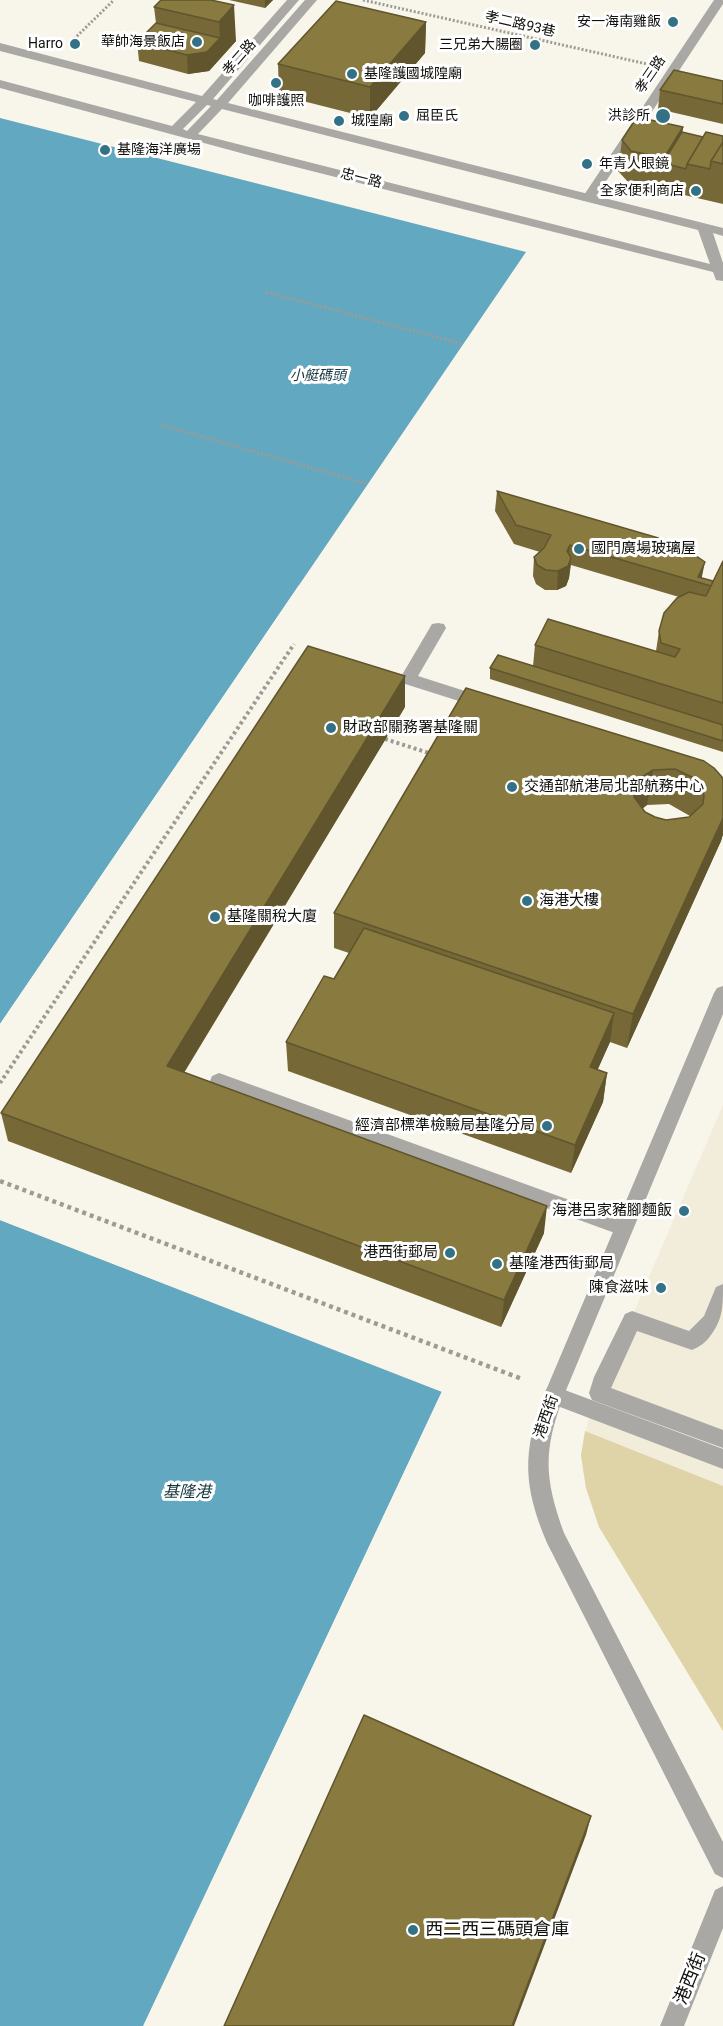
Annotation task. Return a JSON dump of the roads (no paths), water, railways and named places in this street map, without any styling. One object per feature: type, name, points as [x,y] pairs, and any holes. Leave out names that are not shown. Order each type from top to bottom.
[{"type":"street","name":"孝二路","points":[[174,130],[205,100],[293,0]]},
{"type":"street","name":"孝二路","points":[[190,135],[311,0]]},
{"type":"street","name":"孝三路","points":[[588,198],[720,0]]},
{"type":"street","points":[[0,47],[723,232]]},
{"type":"street","name":"忠一路","points":[[0,84],[722,273]]},
{"type":"street","points":[[704,227],[722,273]]},
{"type":"street","points":[[438,628],[408,679],[498,708]]},
{"type":"street","name":"港西街","points":[[723,993],[554,1395],[540,1431],[535,1457],[547,1514],[555,1536],[723,1866]]},
{"type":"street","points":[[219,1081],[623,1228]]},
{"type":"street","points":[[723,1293],[712,1321],[692,1341],[632,1320],[604,1377],[599,1393],[723,1439]]},
{"type":"street","points":[[554,1395],[723,1459]]},
{"type":"street","name":"港西街","points":[[672,2026],[723,1898]]},
{"type":"water","name":"小艇碼頭","points":[[0,118],[526,252],[0,1024]]},
{"type":"water","name":"基隆港","points":[[0,1220],[442,1391],[144,2026],[0,2026]]},
{"type":"place","name":"安一海南雞飯","points":[[673,22]]},
{"type":"place","name":"華帥海景飯店","points":[[197,42]]},
{"type":"place","name":"Harro","points":[[75,44]]},
{"type":"place","name":"三兄弟大腸圈","points":[[535,45]]},
{"type":"place","name":"基隆護國城隍廟","points":[[352,74]]},
{"type":"place","name":"咖啡護照","points":[[276,83]]},
{"type":"place","name":"屈臣氏","points":[[404,116]]},
{"type":"place","name":"洪診所","points":[[663,116]]},
{"type":"place","name":"城隍廟","points":[[339,121]]},
{"type":"place","name":"基隆海洋廣場","points":[[105,150]]},
{"type":"place","name":"年青人眼鏡","points":[[587,164]]},
{"type":"place","name":"全家便利商店","points":[[696,191]]},
{"type":"place","name":"國門廣場玻璃屋","points":[[579,549]]},
{"type":"place","name":"財政部關務署基隆關","points":[[331,728]]},
{"type":"place","name":"交通部航港局北部航務中心","points":[[512,787]]},
{"type":"place","name":"海港大樓","points":[[527,901]]},
{"type":"place","name":"基隆關稅大廈","points":[[215,917]]},
{"type":"place","name":"經濟部標準檢驗局基隆分局","points":[[547,1126]]},
{"type":"place","name":"海港呂家豬腳麵飯","points":[[684,1211]]},
{"type":"place","name":"港西街郵局","points":[[450,1253]]},
{"type":"place","name":"基隆港西街郵局","points":[[497,1264]]},
{"type":"place","name":"陳食滋味","points":[[661,1288]]},
{"type":"place","name":"西二西三碼頭倉庫","points":[[413,1930]]}]
